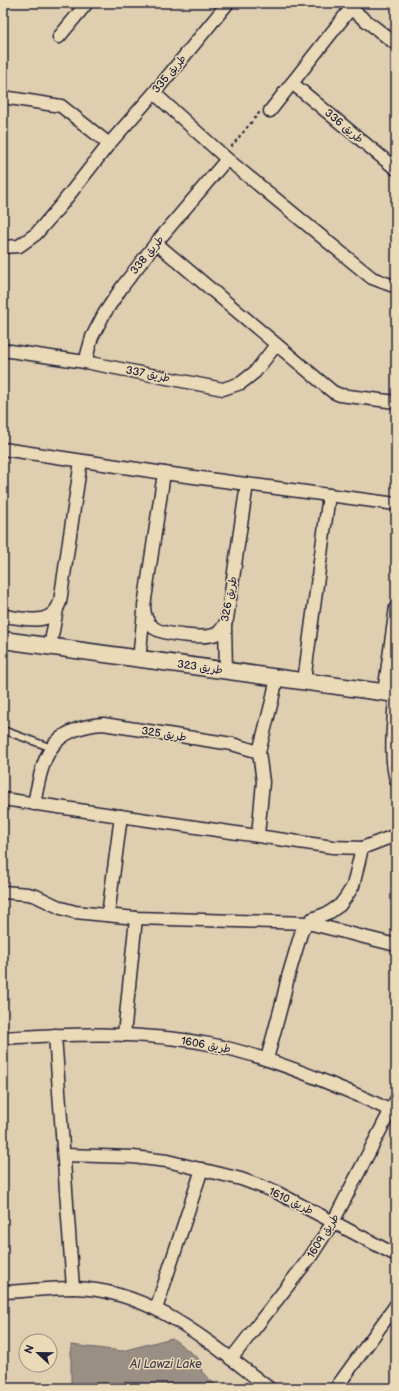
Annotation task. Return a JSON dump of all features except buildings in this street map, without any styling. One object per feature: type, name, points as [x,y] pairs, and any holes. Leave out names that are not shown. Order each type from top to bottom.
[{"type":"street","points":[[59,37],[87,3]]},
{"type":"street","name":"طريق 335","points":[[3,247],[19,246],[36,234],[109,144],[154,93],[228,3]]},
{"type":"street","points":[[270,111],[353,6],[396,44]]},
{"type":"street","name":"طريق 336","points":[[292,83],[396,169]]},
{"type":"street","points":[[154,93],[226,157],[372,278],[396,287]]},
{"type":"street","points":[[3,97],[61,106],[109,144]]},
{"type":"street","name":"طريق 338","points":[[85,362],[92,337],[104,314],[122,287],[226,157]]},
{"type":"street","points":[[156,243],[333,392],[396,402]]},
{"type":"street","name":"طريق 337","points":[[3,350],[85,362],[223,389],[241,383],[255,372],[276,345]]},
{"type":"street","points":[[3,449],[164,473],[396,504]]},
{"type":"street","points":[[3,616],[41,620],[53,614],[57,608],[60,602],[81,461]]},
{"type":"street","points":[[139,659],[145,598],[164,473]]},
{"type":"street","name":"طريق 326","points":[[144,612],[150,624],[160,631],[166,632],[211,636],[217,633],[225,624],[248,484]]},
{"type":"street","points":[[304,681],[329,495]]},
{"type":"street","points":[[396,607],[391,667],[393,751],[394,773],[396,780]]},
{"type":"street","points":[[50,646],[57,608]]},
{"type":"street","points":[[225,624],[226,670]]},
{"type":"street","name":"طريق 323","points":[[3,640],[392,694]]},
{"type":"street","points":[[258,835],[263,782],[259,752],[277,677]]},
{"type":"street","name":"طريق 325","points":[[34,804],[40,773],[46,756],[56,742],[70,732],[86,726],[103,724],[232,744],[259,752]]},
{"type":"street","points":[[3,799],[333,847],[362,848],[396,835]]},
{"type":"street","points":[[108,915],[121,816]]},
{"type":"street","points":[[267,1059],[276,1030],[288,977],[302,930],[312,919],[330,912],[340,905],[346,897],[353,886],[362,848]]},
{"type":"street","points":[[3,892],[36,896],[61,908],[74,912],[136,918],[308,923],[396,945]]},
{"type":"street","points":[[124,1035],[136,918]]},
{"type":"street","points":[[55,1035],[73,1288]]},
{"type":"street","name":"طريق 1606","points":[[3,1038],[55,1035],[124,1035],[208,1044],[267,1059],[299,1070],[394,1108]]},
{"type":"street","name":"طريق 1609","points":[[231,1359],[311,1256],[333,1222],[394,1108]]},
{"type":"street","name":"طريق 1610","points":[[64,1155],[134,1157],[166,1161],[241,1179],[276,1192],[396,1255]]},
{"type":"street","points":[[156,1309],[202,1169]]},
{"type":"street","points":[[3,1292],[73,1288],[116,1295],[136,1301],[156,1309],[187,1326],[269,1388]]},
{"type":"street","points":[[336,1388],[396,1305]]},
{"type":"lane","points":[[3,730],[52,748]]},
{"type":"path","points":[[226,157],[259,113],[264,118],[270,111]]},
{"type":"water","name":"Al Lawzi Lake","points":[[172,1338],[198,1358],[202,1372],[220,1388],[71,1388],[71,1345],[122,1351]]}]
